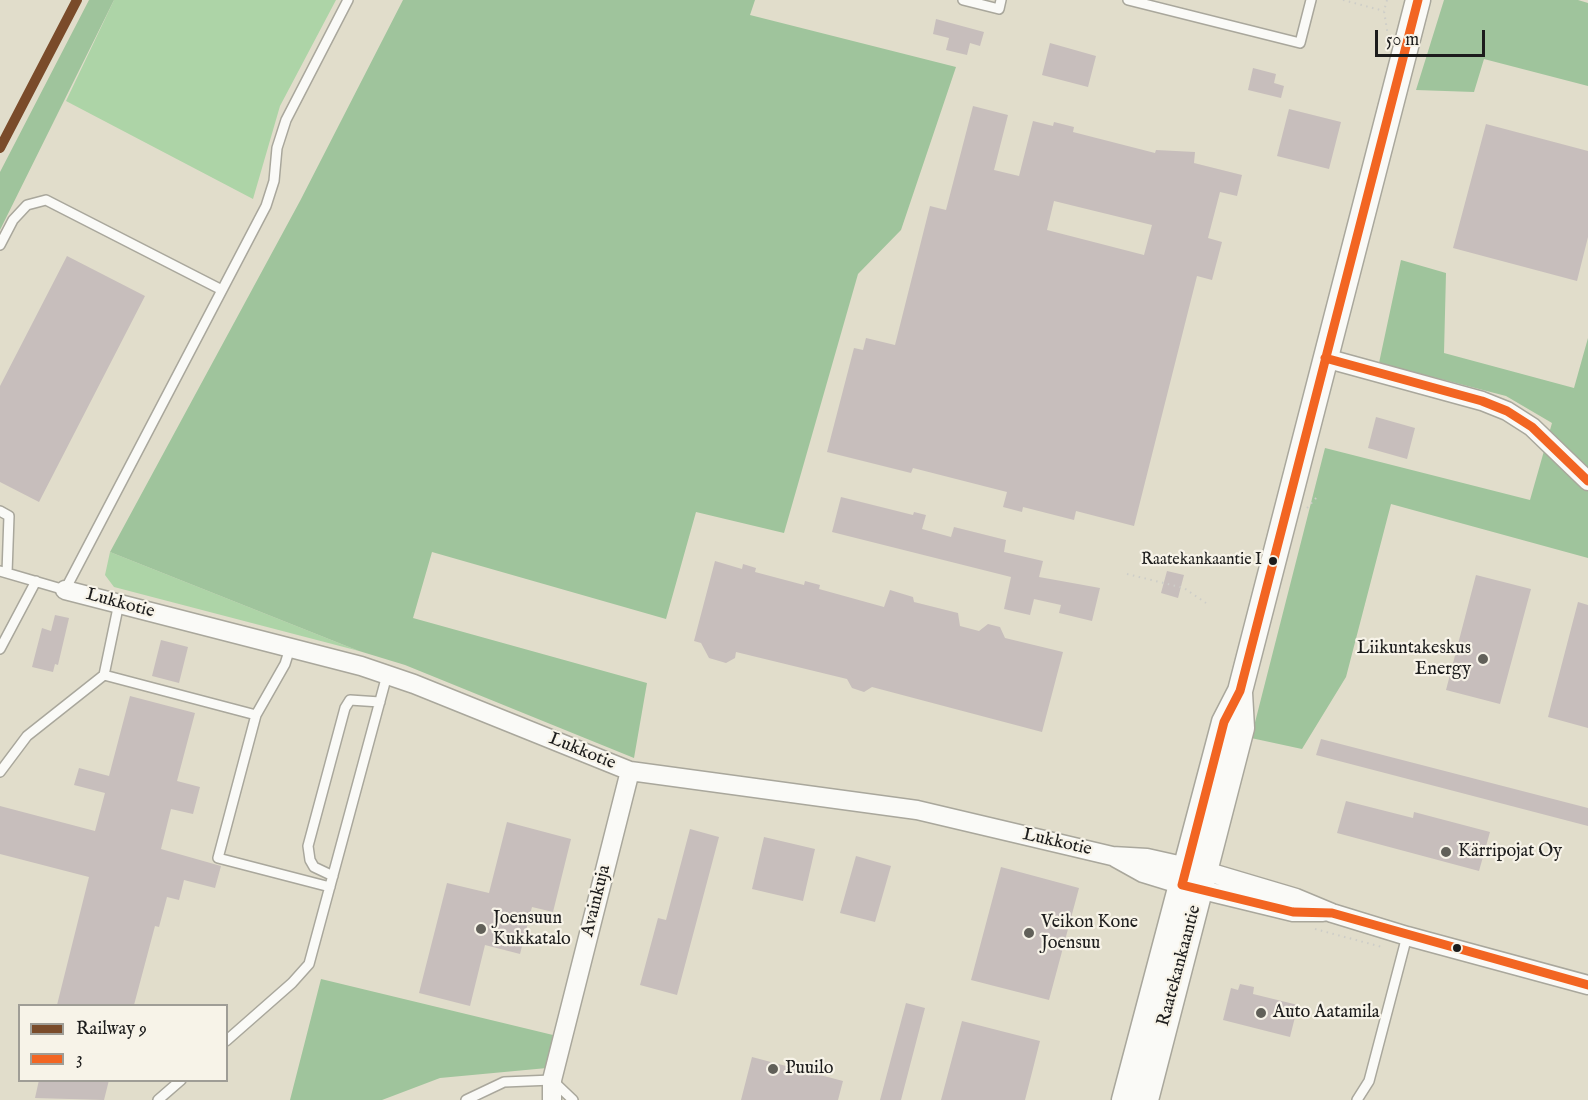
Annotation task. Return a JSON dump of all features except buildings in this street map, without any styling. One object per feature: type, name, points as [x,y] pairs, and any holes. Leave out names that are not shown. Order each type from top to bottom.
[{"type":"main road","name":"Raatekankaantie","points":[[1124,1100],[1242,728],[1240,691],[1418,0]]},
{"type":"main road","name":"Raatekankaantie","points":[[1146,1100],[1194,878]]},
{"type":"street","points":[[1324,358],[1482,401],[1507,411],[1532,427],[1588,481]]},
{"type":"street","name":"Lukkotie","points":[[65,590],[387,675],[630,771],[917,810],[1112,856],[1143,873],[1194,878],[1293,912],[1332,913],[1406,944],[1588,985]]},
{"type":"street","name":"Avainkuja","points":[[552,1100],[552,1080],[630,771]]},
{"type":"lane","points":[[0,511],[9,516],[3,572],[65,590],[220,289],[266,206],[274,181],[277,148],[286,120],[348,0]]},
{"type":"lane","points":[[963,0],[999,9],[1001,0]]},
{"type":"lane","points":[[1128,0],[1300,43],[1311,0]]},
{"type":"lane","points":[[0,245],[13,220],[27,205],[46,200],[220,289]]},
{"type":"lane","points":[[0,649],[36,581]]},
{"type":"lane","points":[[0,772],[27,736],[104,675],[119,603]]},
{"type":"lane","points":[[290,648],[285,664],[256,715],[218,858],[330,887]]},
{"type":"lane","points":[[104,675],[256,715]]},
{"type":"lane","points":[[228,1039],[292,983],[309,964],[387,675]]},
{"type":"lane","points":[[333,876],[314,867],[310,860],[308,846],[345,708],[350,700],[380,702]]},
{"type":"lane","points":[[1357,1100],[1370,1081],[1406,944]]},
{"type":"lane","points":[[466,1100],[504,1082],[552,1080],[573,1100]]},
{"type":"lane","points":[[158,1100],[179,1082]]},
{"type":"path","points":[[1343,0],[1384,11]]},
{"type":"path","points":[[1127,574],[1184,588],[1206,603]]},
{"type":"path","points":[[1311,928],[1406,944]]},
{"type":"green space","points":[[89,0],[114,0],[0,230],[0,172]]},
{"type":"green space","points":[[114,0],[336,0],[280,106],[253,199],[66,101]]},
{"type":"green space","points":[[403,0],[755,0],[750,15],[956,67],[901,230],[858,274],[784,533],[696,512],[666,619],[432,552],[413,618],[647,683],[634,758],[405,665],[359,651],[110,552],[300,201]]},
{"type":"green space","points":[[1444,0],[1578,0],[1588,3],[1588,86],[1484,59],[1474,92],[1416,90]]},
{"type":"green space","points":[[1401,260],[1446,273],[1444,353],[1574,388],[1588,338],[1588,558],[1391,504],[1346,677],[1302,749],[1251,738],[1325,448],[1530,500],[1552,423],[1506,396],[1379,363]]},
{"type":"green space","points":[[110,552],[359,651],[114,587],[105,575]]},
{"type":"green space","points":[[321,979],[553,1035],[547,1068],[440,1078],[382,1100],[290,1100]]},
{"type":"rail line","name":"9","points":[[0,148],[77,0]]},
{"type":"transit line","name":"3","points":[[1418,0],[1240,691],[1224,722],[1182,885],[1293,912],[1332,913],[1588,985]]},
{"type":"transit line","name":"3","points":[[1325,358],[1482,401],[1507,411],[1532,427],[1588,481]]},
{"type":"place","name":"Raatekankaantie I","points":[[1273,561]]},
{"type":"place","name":"Liikuntakeskus Energy","points":[[1483,659]]},
{"type":"place","name":"Kärripojat Oy","points":[[1446,852]]},
{"type":"place","name":"Joensuun Kukkatalo","points":[[481,929]]},
{"type":"place","name":"Veikon Kone Joensuu","points":[[1029,933]]},
{"type":"place","name":"Auto Aatamila","points":[[1261,1013]]},
{"type":"place","name":"Puuilo","points":[[773,1069]]}]
